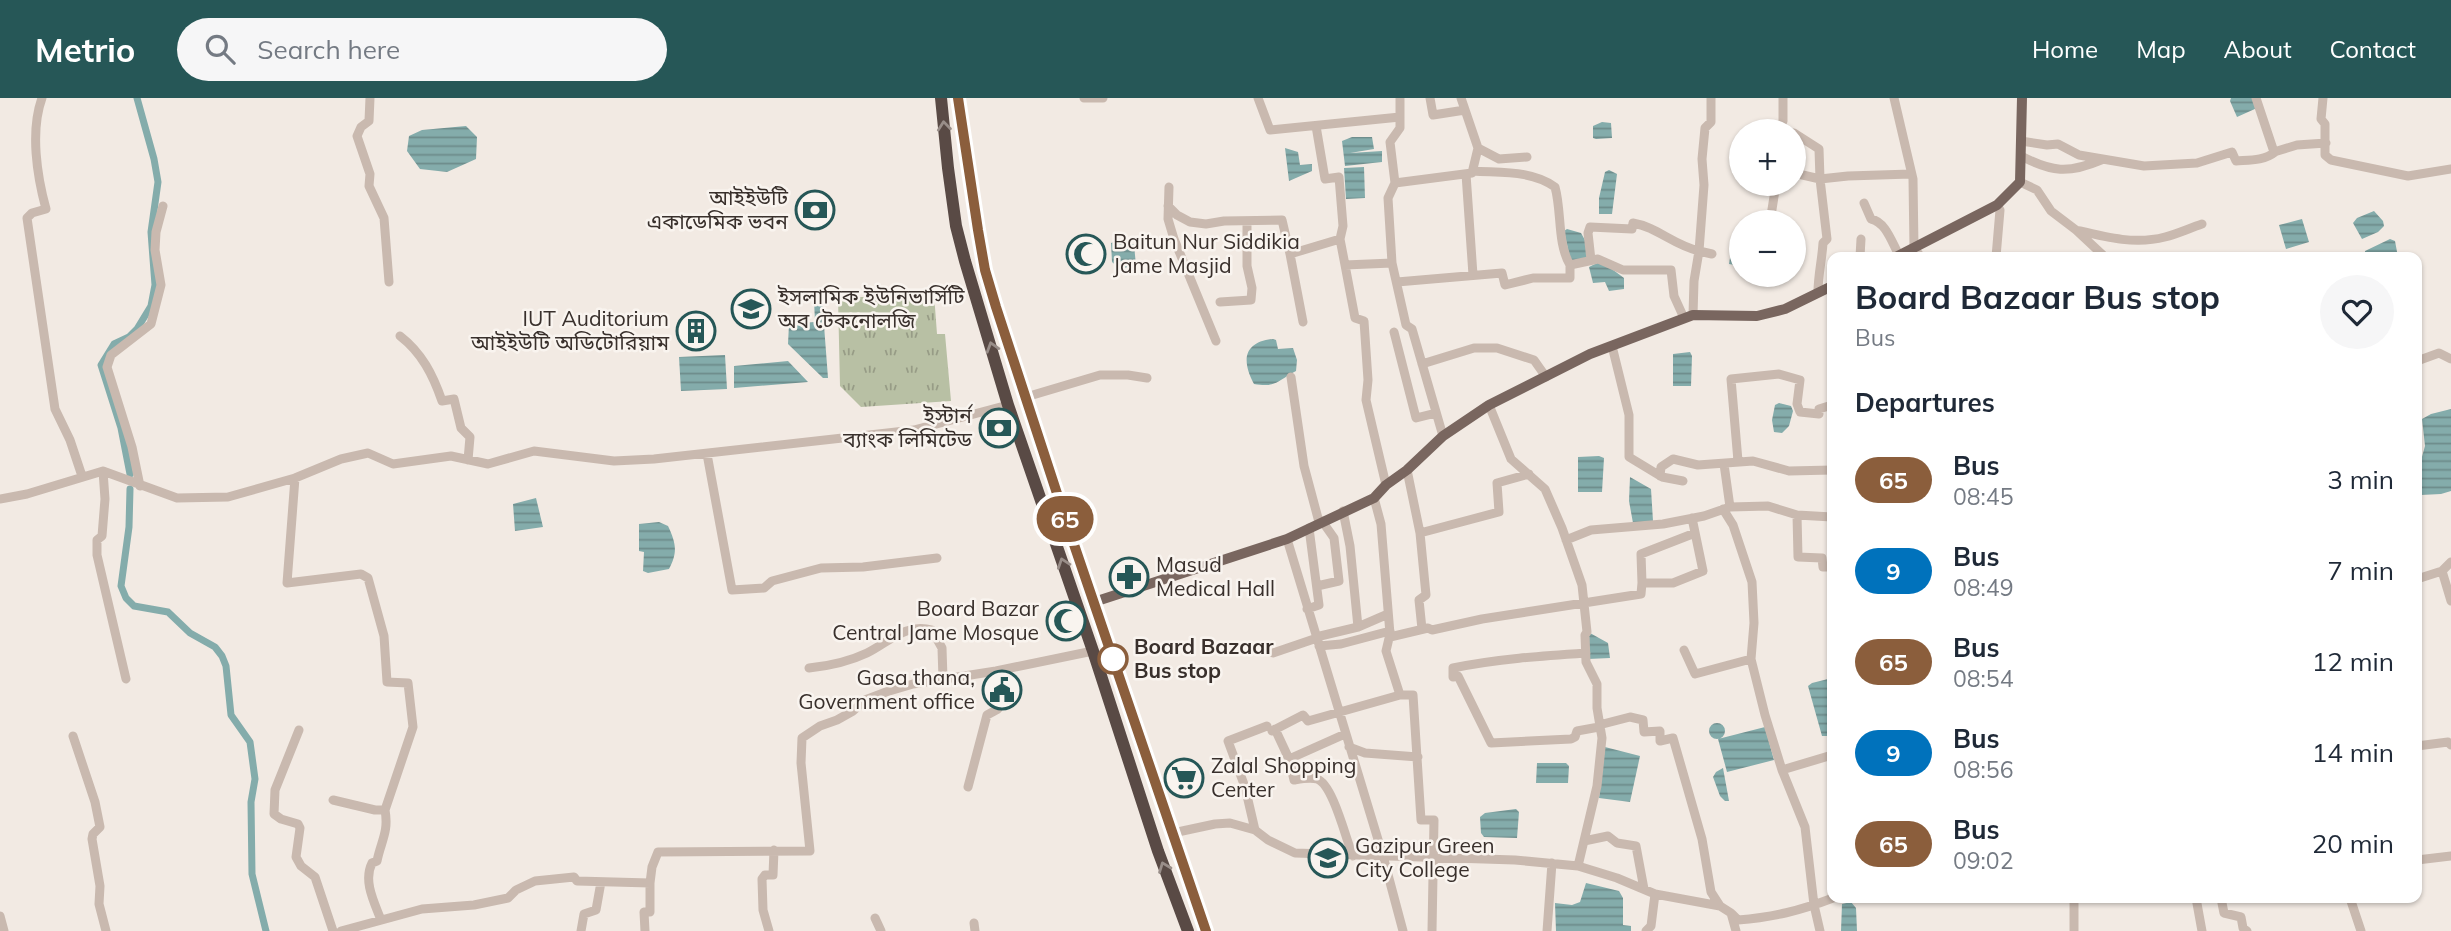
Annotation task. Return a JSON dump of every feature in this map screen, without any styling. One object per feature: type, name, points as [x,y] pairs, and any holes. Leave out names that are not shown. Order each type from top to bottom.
[{"type":"highway","points":[[941,98],[956,226],[1008,405],[1093,651],[1158,852],[1188,931]]},
{"type":"highway","points":[[959,98],[985,270],[1206,931]]},
{"type":"main road","points":[[1905,252],[1997,205],[2020,182],[2022,98]]},
{"type":"main road","points":[[1094,602],[1287,539],[1374,498],[1443,436],[1489,405],[1612,345],[1688,317],[1757,316],[1785,309],[1827,288]]},
{"type":"street","points":[[42,98],[36,120],[38,177],[46,209],[32,213],[27,218],[55,409],[70,440],[82,476]]},
{"type":"street","points":[[370,98],[369,121],[361,127],[357,136],[370,174],[369,186],[384,218],[388,282]]},
{"type":"street","points":[[1084,98],[1103,98]]},
{"type":"street","points":[[1258,98],[1270,130],[1316,126],[1335,121],[1399,117]]},
{"type":"street","points":[[1399,98],[1399,128],[1390,142],[1395,183],[1388,198],[1392,263],[1406,325],[1412,329],[1443,436]]},
{"type":"street","points":[[1430,98],[1433,115],[1465,110]]},
{"type":"street","points":[[1461,98],[1478,148],[1469,172],[1473,275]]},
{"type":"street","points":[[1688,317],[1699,251],[1704,185],[1702,159],[1705,128],[1711,122],[1711,98]]},
{"type":"street","points":[[1783,98],[1783,119]]},
{"type":"street","points":[[1894,98],[1914,192],[1913,248],[1917,252]]},
{"type":"street","points":[[2256,98],[2275,152]]},
{"type":"street","points":[[2323,98],[2321,119],[2325,124],[2325,155],[2331,160],[2409,176],[2451,169]]},
{"type":"street","points":[[1316,126],[1325,179],[1339,177],[1343,226],[1340,239],[1355,318],[1364,321],[1368,380],[1366,400],[1386,485]]},
{"type":"street","points":[[1806,141],[1819,149],[1827,239],[1823,243],[1822,262],[1818,272],[1818,292]]},
{"type":"street","points":[[2021,141],[2057,144],[2072,153],[2144,166],[2197,163],[2232,152],[2236,161],[2269,157],[2275,152],[2297,145],[2326,143]]},
{"type":"street","points":[[1478,148],[1499,159],[1527,157]]},
{"type":"street","points":[[2021,156],[2059,171],[2101,160]]},
{"type":"street","points":[[1395,183],[1469,172],[1524,174],[1541,179],[1555,187],[1560,207],[1561,234],[1570,265],[1570,278],[1533,278],[1505,285],[1502,273],[1396,282]]},
{"type":"street","points":[[1806,176],[1820,180],[1848,176],[1911,174]]},
{"type":"street","points":[[2020,182],[2037,190],[2052,211],[2100,252]]},
{"type":"street","points":[[1169,187],[1168,219],[1174,239],[1216,341]]},
{"type":"street","points":[[1864,203],[1871,219],[1877,220],[1886,230],[1895,252]]},
{"type":"street","points":[[1996,252],[2000,210],[1997,205]]},
{"type":"street","points":[[140,486],[132,447],[107,367],[111,355],[151,324],[161,285],[155,250],[156,232],[163,206]]},
{"type":"street","points":[[1168,206],[1190,222],[1206,224],[1282,220],[1303,322]]},
{"type":"street","points":[[1220,302],[1251,300],[1247,266],[1247,221]]},
{"type":"street","points":[[1591,260],[1588,233],[1590,226],[1632,229],[1633,223],[1653,229],[1685,248],[1712,254]]},
{"type":"street","points":[[2076,230],[2113,239],[2137,240],[2163,238],[2202,224]]},
{"type":"street","points":[[1290,254],[1340,239]]},
{"type":"street","points":[[1860,252],[1861,239]]},
{"type":"street","points":[[1570,265],[1591,260],[1607,262],[1623,270],[1671,270],[1674,296],[1688,317]]},
{"type":"street","points":[[1345,264],[1392,263]]},
{"type":"street","points":[[1394,332],[1416,418],[1436,413]]},
{"type":"street","points":[[400,336],[426,363],[442,401],[454,399],[461,428],[470,437],[468,460]]},
{"type":"street","points":[[1612,345],[1629,415],[1629,457],[1660,477],[1683,481]]},
{"type":"street","points":[[1422,364],[1474,348],[1497,348],[1534,360],[1546,377]]},
{"type":"street","points":[[2422,359],[2439,354],[2451,359]]},
{"type":"street","points":[[1738,461],[1731,379],[1785,374],[1800,380],[1797,404],[1800,412],[1819,414],[1819,409],[1827,407]]},
{"type":"street","points":[[1026,397],[1100,375],[1147,378]]},
{"type":"street","points":[[1291,377],[1304,466],[1317,524],[1319,605],[1307,609]]},
{"type":"street","points":[[0,499],[27,494],[103,471],[177,498],[228,496],[296,478],[341,459],[368,453],[393,464],[451,456],[488,464],[534,451],[614,461],[707,454],[914,430],[1008,405]]},
{"type":"street","points":[[1489,405],[1511,459],[1545,489],[1566,540],[1585,601],[1586,662],[1597,684],[1602,738],[1597,786],[1578,866]]},
{"type":"street","points":[[707,454],[732,590],[764,588],[772,581],[821,568],[848,568],[937,558]]},
{"type":"street","points":[[1660,477],[1661,467],[1673,459],[1698,465],[1738,461],[1763,463],[1789,471],[1827,470]]},
{"type":"street","points":[[1724,464],[1726,508],[1752,582],[1754,623],[1751,659],[1782,770],[1805,827],[1814,905],[1820,931]]},
{"type":"street","points":[[1407,470],[1420,533],[1426,595],[1419,600],[1422,629]]},
{"type":"street","points":[[103,471],[104,520],[102,536],[97,540],[97,555],[127,679]]},
{"type":"street","points":[[1420,533],[1499,512],[1497,483],[1528,474]]},
{"type":"street","points":[[296,478],[287,583],[361,574],[368,578],[384,636],[387,682],[408,682],[413,727],[385,810],[388,825],[386,836],[377,861],[369,867],[369,884],[381,920]]},
{"type":"street","points":[[1374,498],[1381,523],[1390,634],[1385,651],[1400,695]]},
{"type":"street","points":[[1566,540],[1591,530],[1633,528],[1692,518],[1726,508],[1768,506],[1797,515],[1827,517]]},
{"type":"street","points":[[1343,511],[1350,546],[1358,627]]},
{"type":"street","points":[[1797,515],[1798,557],[1822,558],[1823,566],[1827,566]]},
{"type":"street","points":[[1642,583],[1673,583],[1703,570],[1692,518]]},
{"type":"street","points":[[1317,524],[1334,538],[1339,581],[1317,586]]},
{"type":"street","points":[[1317,640],[1341,644],[1536,612],[1585,601],[1641,594],[1641,554],[1695,533]]},
{"type":"street","points":[[1287,539],[1403,931]]},
{"type":"street","points":[[2422,577],[2442,571],[2451,562]]},
{"type":"street","points":[[2442,571],[2451,601]]},
{"type":"street","points":[[1273,653],[1358,627],[1388,614]]},
{"type":"street","points":[[809,668],[833,666],[865,654],[899,633],[920,627],[932,630],[942,648],[943,679]]},
{"type":"street","points":[[1684,650],[1695,674],[1751,659]]},
{"type":"street","points":[[645,931],[644,912],[650,912],[652,867],[658,852],[810,851],[801,772],[802,738],[820,726],[853,711],[865,700],[913,684],[996,671],[1093,651]]},
{"type":"street","points":[[1586,653],[1526,656],[1473,664],[1453,668],[1453,677],[1458,676],[1491,743],[1571,739],[1577,731],[1630,717],[1643,720],[1644,733],[1660,731],[1660,741],[1673,738],[1702,839],[1711,892],[1720,906]]},
{"type":"street","points":[[968,787],[988,715],[998,709],[996,671]]},
{"type":"street","points":[[1255,830],[1245,787],[1229,740],[1271,729],[1303,715],[1308,721],[1400,695],[1413,695],[1420,820],[1434,820],[1432,931]]},
{"type":"street","points":[[1271,729],[1289,759],[1294,780],[1315,778],[1325,786],[1353,856]]},
{"type":"street","points":[[299,730],[275,790],[274,814],[299,824],[296,857],[301,866],[315,877],[333,931]]},
{"type":"street","points":[[1289,759],[1345,734]]},
{"type":"street","points":[[73,736],[95,802],[100,827],[92,839],[100,886],[99,904],[106,931]]},
{"type":"street","points":[[2422,745],[2448,742],[2451,745]]},
{"type":"street","points":[[1349,747],[1365,753],[1418,757]]},
{"type":"street","points":[[1782,770],[1827,756]]},
{"type":"street","points":[[333,800],[385,810]]},
{"type":"street","points":[[1173,833],[1230,823],[1255,830],[1268,840],[1295,853],[1433,856],[1578,866],[1655,894],[1720,906],[1738,920],[1795,912],[1827,900]]},
{"type":"street","points":[[1584,841],[1608,836],[1617,843],[1636,846],[1644,889]]},
{"type":"street","points":[[769,931],[763,910],[762,879],[765,875],[773,875],[774,850]]},
{"type":"street","points":[[2422,859],[2451,856]]},
{"type":"street","points":[[1547,931],[1552,863]]},
{"type":"street","points":[[341,931],[422,909],[474,905],[508,898],[516,890],[535,881],[574,877],[577,881],[650,883]]},
{"type":"street","points":[[581,931],[584,914],[596,910],[601,882]]},
{"type":"street","points":[[1647,931],[1651,926],[1655,894]]},
{"type":"street","points":[[2074,903],[2074,931]]},
{"type":"street","points":[[2197,903],[2202,931]]},
{"type":"street","points":[[2222,903],[2224,913],[2242,917],[2243,928],[2247,931]]},
{"type":"street","points":[[2352,903],[2361,931]]},
{"type":"street","points":[[1731,913],[1736,931]]},
{"type":"street","points":[[0,916],[4,931]]},
{"type":"street","points":[[874,918],[881,931]]},
{"type":"green space","points":[[934,294],[937,334],[945,334],[951,401],[861,407],[840,386],[838,298]]},
{"type":"water","points":[[2231,98],[2254,98],[2257,108],[2237,117]]},
{"type":"water","points":[[1602,122],[1611,123],[1612,138],[1593,138],[1593,126]]},
{"type":"water","points":[[466,126],[477,137],[476,159],[447,172],[420,169],[407,151],[409,136],[422,130]]},
{"type":"water","points":[[1352,137],[1372,137],[1374,149],[1350,153],[1382,151],[1382,162],[1345,166],[1342,141]]},
{"type":"water","points":[[1285,148],[1298,152],[1300,165],[1312,164],[1312,171],[1289,181]]},
{"type":"water","points":[[1364,167],[1365,198],[1346,199],[1344,168]]},
{"type":"water","points":[[1609,170],[1617,174],[1612,214],[1599,214],[1599,198],[1605,172]]},
{"type":"water","points":[[2374,211],[2384,226],[2378,232],[2362,239],[2353,223],[2357,218]]},
{"type":"water","points":[[2302,219],[2309,242],[2286,249],[2279,225]]},
{"type":"water","points":[[1567,229],[1581,233],[1586,242],[1588,257],[1571,263],[1564,231]]},
{"type":"water","points":[[1125,239],[1134,245],[1136,265],[1120,269],[1112,262],[1111,243]]},
{"type":"water","points":[[2390,239],[2395,241],[2397,252],[2365,252]]},
{"type":"water","points":[[1601,261],[1624,278],[1624,289],[1609,291],[1605,282],[1593,283],[1589,267]]},
{"type":"water","points":[[822,299],[828,378],[823,378],[788,344],[789,324],[815,322],[814,300]]},
{"type":"water","points":[[1276,340],[1278,349],[1293,348],[1297,360],[1296,371],[1273,384],[1254,384],[1247,367],[1248,354],[1256,344]]},
{"type":"water","points":[[1690,352],[1691,386],[1673,386],[1673,354]]},
{"type":"water","points":[[725,355],[727,389],[681,391],[679,357]]},
{"type":"water","points":[[788,361],[808,382],[734,388],[734,366]]},
{"type":"water","points":[[1779,403],[1791,406],[1793,411],[1789,426],[1782,433],[1774,432],[1772,420],[1775,405]]},
{"type":"water","points":[[2451,409],[2451,491],[2422,495],[2422,457],[2425,446],[2422,419]]},
{"type":"water","points":[[1578,457],[1604,458],[1602,492],[1578,492]]},
{"type":"water","points":[[1630,477],[1651,489],[1653,521],[1633,523],[1629,501]]},
{"type":"water","points":[[536,498],[543,527],[515,531],[513,504]]},
{"type":"water","points":[[659,522],[668,526],[671,532],[675,548],[674,558],[669,569],[648,573],[643,571],[644,552],[639,551],[639,524]]},
{"type":"water","points":[[1590,633],[1608,643],[1610,658],[1588,659],[1586,645]]},
{"type":"water","points":[[1827,679],[1827,736],[1822,736],[1808,686]]},
{"type":"water","points":[[1717,723],[1725,731],[1717,739],[1709,731]]},
{"type":"water","points":[[1765,727],[1774,760],[1727,772],[1718,739]]},
{"type":"water","points":[[1605,747],[1640,756],[1630,802],[1599,798]]},
{"type":"water","points":[[1537,763],[1566,763],[1569,766],[1568,783],[1536,783]]},
{"type":"water","points":[[1723,768],[1729,801],[1720,796],[1713,777]]},
{"type":"water","points":[[1516,809],[1519,812],[1517,838],[1484,837],[1481,833],[1480,817],[1485,813]]},
{"type":"water","points":[[1586,883],[1619,891],[1623,898],[1623,925],[1631,926],[1631,931],[1556,931],[1555,903],[1572,905],[1580,902]]},
{"type":"water","points":[[1852,903],[1856,908],[1857,931],[1841,931],[1842,904]]},
{"type":"waterway","points":[[130,474],[121,428],[101,365],[114,344],[129,337],[137,329],[151,306],[155,285],[151,232],[158,182],[137,98]]},
{"type":"waterway","points":[[130,489],[129,527],[121,586],[126,598],[134,606],[168,612],[190,633],[215,647],[226,666],[231,715],[250,742],[255,779],[251,802],[252,874],[266,931]]},
{"type":"bus line","name":"65","points":[[958,98],[985,270],[996,307],[1206,931]]},
{"type":"place","name":"আইইউটি একাডেমিক ভবন","points":[[815,210]]},
{"type":"place","name":"Baitun Nur Siddikia Jame Masjid","points":[[1086,254]]},
{"type":"place","name":"ইসলামিক ইউনিভার্সিটি অব টেকনোলজি","points":[[751,309]]},
{"type":"place","name":"IUT Auditorium আইইউটি অডিটোরিয়াম","points":[[696,331]]},
{"type":"place","name":"ইস্টার্ন ব্যাংক লিমিটেড","points":[[999,428]]},
{"type":"place","name":"Masud Medical Hall","points":[[1129,577]]},
{"type":"place","name":"Board Bazar Central Jame Mosque","points":[[1066,621]]},
{"type":"place","name":"Board Bazaar Bus stop","points":[[1113,659]]},
{"type":"place","name":"Gasa thana, Government office","points":[[1002,690]]},
{"type":"place","name":"Zalal Shopping Center","points":[[1184,778]]},
{"type":"place","name":"Gazipur Green City College","points":[[1328,858]]}]
